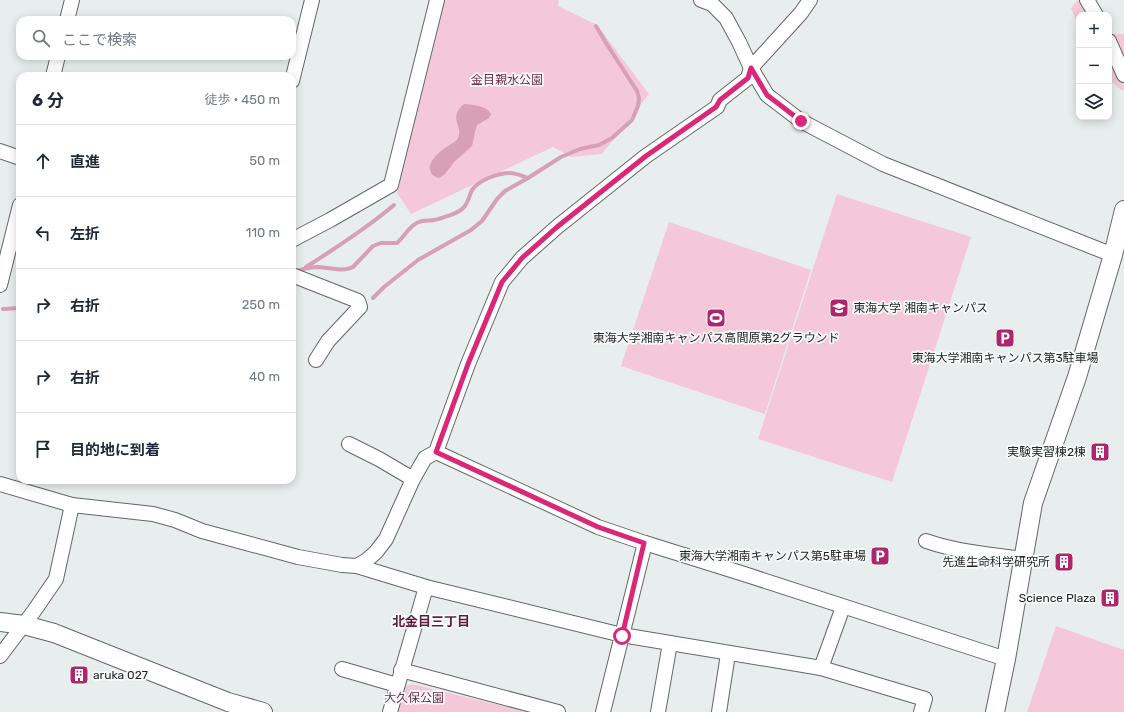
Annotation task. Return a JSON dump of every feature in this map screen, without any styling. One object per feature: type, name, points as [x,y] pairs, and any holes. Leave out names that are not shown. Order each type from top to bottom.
[{"type":"street","points":[[68,16],[72,0]]},
{"type":"street","points":[[294,72],[312,0]]},
{"type":"street","points":[[296,238],[391,185],[437,0]]},
{"type":"street","points":[[357,566],[376,552],[386,539],[413,479],[425,458],[436,452],[468,364],[502,282],[522,258],[557,227],[646,156],[716,107],[720,100],[748,78],[751,68],[801,13],[810,0]]},
{"type":"street","points":[[1087,0],[1094,12]]},
{"type":"street","points":[[709,1],[726,18],[740,42],[751,68],[767,95],[801,121],[883,164],[1114,255]]},
{"type":"street","points":[[1112,48],[1124,75]]},
{"type":"street","points":[[54,72],[57,60]]},
{"type":"street","points":[[0,151],[16,157]]},
{"type":"street","points":[[995,712],[1006,659],[1033,503],[1077,377],[1114,255],[1124,210]]},
{"type":"street","points":[[0,285],[16,224]]},
{"type":"street","points":[[296,277],[358,301],[360,307],[328,341],[316,360]]},
{"type":"street","points":[[349,444],[379,459],[413,479]]},
{"type":"street","points":[[436,452],[598,527],[1006,659]]},
{"type":"street","points":[[0,484],[72,505],[153,514],[175,520],[202,531],[298,557],[342,565],[357,566],[426,587],[622,636],[820,668],[925,699],[921,712]]},
{"type":"street","points":[[0,656],[56,579],[72,505]]},
{"type":"street","points":[[926,541],[944,547],[964,551],[1024,559]]},
{"type":"street","points":[[602,712],[644,543]]},
{"type":"street","points":[[390,712],[426,587]]},
{"type":"street","points":[[820,668],[843,606]]},
{"type":"street","points":[[0,622],[24,625],[54,633],[227,707],[263,712]]},
{"type":"street","points":[[658,712],[670,643]]},
{"type":"street","points":[[720,712],[728,654]]},
{"type":"street","points":[[342,668],[397,685]]},
{"type":"street","points":[[401,670],[558,712]]},
{"type":"green space","name":"金目親水公園","points":[[442,0],[559,0],[558,6],[597,25],[649,94],[602,154],[571,157],[553,147],[411,214],[397,193]]},
{"type":"green space","points":[[1079,0],[1087,12],[1076,12],[1076,20],[1071,8]]},
{"type":"green space","points":[[1112,34],[1124,34],[1124,90],[1121,90],[1112,82]]},
{"type":"green space","points":[[837,194],[971,237],[892,482],[758,439]]},
{"type":"green space","name":"東海大学湘南キャンパス高間原第2グラウンド","points":[[669,222],[811,270],[765,414],[621,366]]},
{"type":"green space","points":[[1056,626],[1124,650],[1124,712],[1027,712]]},
{"type":"green space","name":"大久保公園","points":[[412,684],[528,712],[396,712],[403,687]]},
{"type":"shaded area","points":[[464,104],[483,107],[491,114],[489,118],[477,125],[472,146],[454,162],[445,174],[438,178],[433,176],[431,172],[431,164],[440,152],[458,138],[459,130],[456,118],[459,109]]},
{"type":"waterway","points":[[296,271],[312,267],[341,269],[353,267],[373,246],[381,243],[397,243],[411,227],[418,222],[440,218],[460,211],[466,205],[475,186],[484,180],[505,173],[517,174],[528,178],[561,157],[580,149],[599,145],[612,138],[632,120],[638,106],[639,98],[637,91],[596,26]]},
{"type":"waterway","points":[[373,298],[384,287],[418,260],[471,230],[482,221],[497,199],[505,191],[528,178]]},
{"type":"waterway","points":[[306,267],[362,230],[394,205]]},
{"type":"waterway","points":[[3,309],[16,308]]},
{"type":"place","name":"東海大学 湘南キャンパス","points":[[839,308]]},
{"type":"place","name":"東海大学湘南キャンパス高間原第2グラウンド","points":[[716,318]]},
{"type":"place","name":"東海大学湘南キャンパス第3駐車場","points":[[1005,338]]},
{"type":"place","name":"実験実習棟2棟","points":[[1100,452]]},
{"type":"place","name":"東海大学湘南キャンパス第5駐車場","points":[[880,556]]},
{"type":"place","name":"先進生命科学研究所","points":[[1064,562]]},
{"type":"place","name":"Science Plaza","points":[[1110,598]]},
{"type":"place","name":"aruka 027","points":[[79,675]]},
{"type":"district","name":"北金目三丁目","points":[[431,621]]},
{"type":"route","points":[[622,636],[644,543],[598,527],[436,452],[468,364],[502,282],[522,258],[557,227],[646,156],[716,107],[720,100],[748,78],[751,68],[767,95],[801,121]]}]
